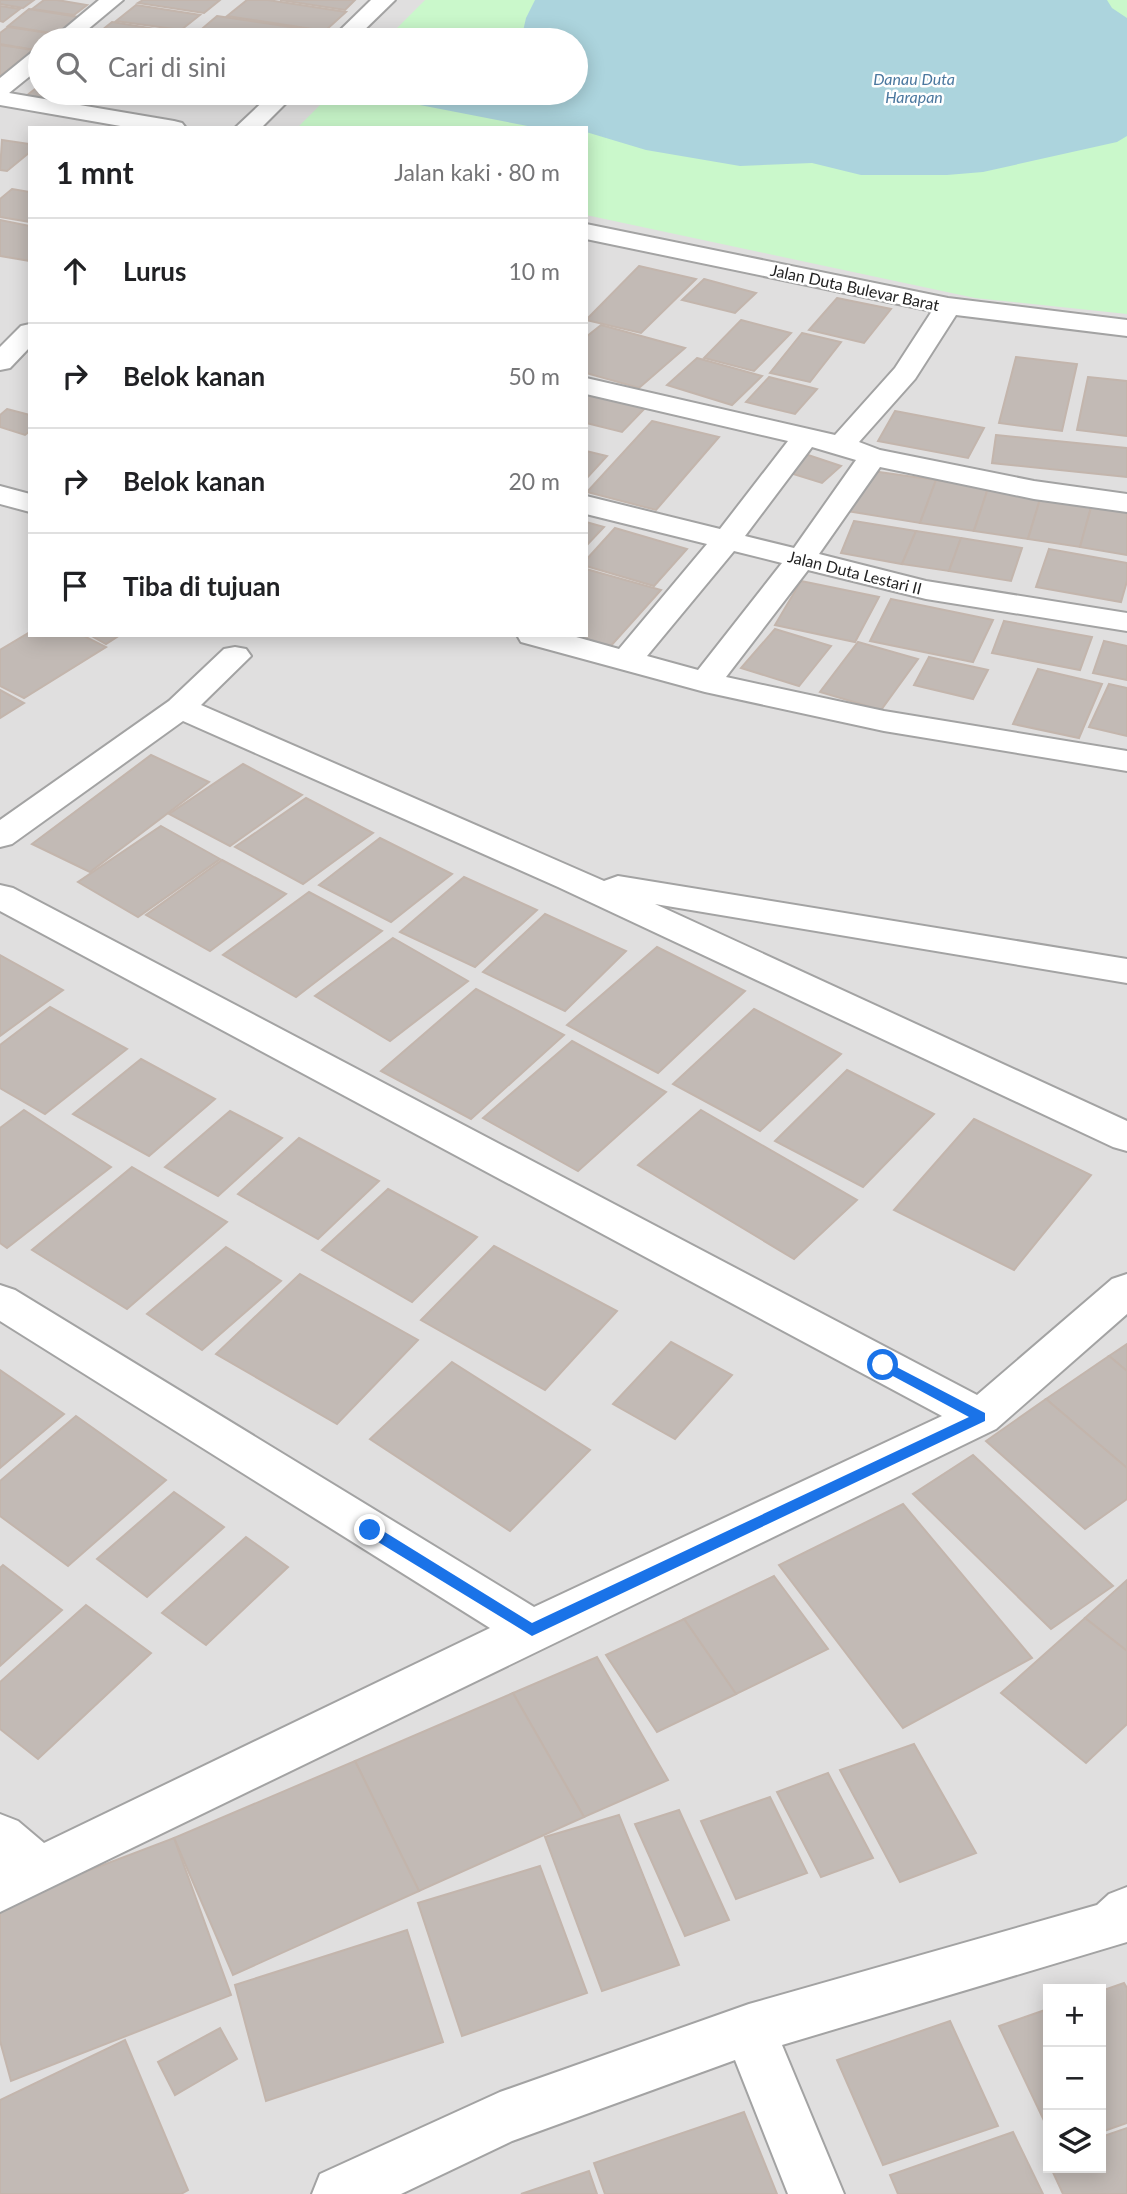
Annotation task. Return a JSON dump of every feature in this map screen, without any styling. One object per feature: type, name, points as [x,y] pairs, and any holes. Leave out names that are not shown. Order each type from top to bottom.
[{"type":"street","points":[[76,28],[112,0]]},
{"type":"street","points":[[354,28],[384,0]]},
{"type":"street","points":[[0,89],[28,67]]},
{"type":"street","points":[[0,98],[28,103]]},
{"type":"street","points":[[41,105],[162,126]]},
{"type":"street","points":[[249,126],[272,105]]},
{"type":"street","points":[[0,119],[40,126]]},
{"type":"street","name":"Jalan Duta Bulevar Barat","points":[[588,231],[948,306],[1127,328]]},
{"type":"street","points":[[841,445],[905,373],[948,306]]},
{"type":"street","points":[[0,362],[28,334]]},
{"type":"street","points":[[0,362],[28,369]]},
{"type":"street","points":[[588,386],[806,436],[873,457],[1034,489],[1127,503]]},
{"type":"street","points":[[627,660],[727,540],[806,436]]},
{"type":"street","points":[[705,682],[801,559],[873,457]]},
{"type":"street","points":[[0,495],[28,502]]},
{"type":"street","name":"Jalan Duta Lestari II","points":[[588,505],[926,590],[1127,622]]},
{"type":"street","points":[[540,637],[705,682],[884,722],[1127,761]]},
{"type":"street","points":[[0,836],[180,708],[235,656]]},
{"type":"street","points":[[180,708],[570,879],[1127,1137]]},
{"type":"street","points":[[570,879],[1127,971]]},
{"type":"street","points":[[0,896],[981,1417]]},
{"type":"street","points":[[0,1837],[20,1879],[532,1630],[981,1417],[1127,1290]]},
{"type":"street","points":[[0,1301],[532,1630]]},
{"type":"street","points":[[340,2194],[500,2119],[749,2029],[1122,1929]]},
{"type":"street","points":[[749,2029],[817,2194]]},
{"type":"shaded area","points":[[0,0],[1127,0],[1127,2194],[0,2194]]},
{"type":"green space","points":[[425,0],[1127,0],[1127,314],[975,298],[588,215],[588,126],[299,126],[320,105],[588,105],[588,28],[397,28]]},
{"type":"water","name":"Danau Duta Harapan","points":[[535,0],[1107,0],[1112,8],[1127,18],[1127,136],[1117,142],[983,172],[947,175],[861,175],[812,163],[740,166],[646,150],[588,133],[588,126],[528,126],[420,105],[588,105],[588,28],[524,28]]},
{"type":"building","points":[[0,0],[34,0],[23,8],[0,4]]},
{"type":"building","points":[[44,0],[87,5],[74,15],[32,9]]},
{"type":"building","points":[[143,0],[220,0],[204,13],[138,3]]},
{"type":"building","points":[[247,0],[268,0],[346,12],[328,28],[305,28],[227,16]]},
{"type":"building","points":[[280,0],[355,0],[345,10]]},
{"type":"building","points":[[136,5],[200,15],[184,28],[116,21]]},
{"type":"building","points":[[0,6],[20,9],[3,22],[0,21]]},
{"type":"building","points":[[29,9],[78,17],[64,28],[28,29],[8,26]]},
{"type":"building","points":[[217,16],[298,28],[203,28]]},
{"type":"building","points":[[112,22],[150,28],[104,28]]},
{"type":"building","points":[[8,27],[28,30],[28,49],[0,44],[0,33]]},
{"type":"building","points":[[0,45],[28,49],[28,54],[0,76]]},
{"type":"building","points":[[2,140],[28,144],[28,154],[7,171],[0,170]]},
{"type":"building","points":[[12,189],[28,192],[28,222],[0,217],[0,199]]},
{"type":"building","points":[[0,220],[28,226],[28,261],[0,256]]},
{"type":"building","points":[[639,266],[696,279],[641,333],[588,320]]},
{"type":"building","points":[[704,279],[756,293],[735,313],[682,300]]},
{"type":"building","points":[[837,298],[891,309],[864,343],[809,330]]},
{"type":"building","points":[[741,320],[791,333],[754,371],[704,358]]},
{"type":"building","points":[[601,325],[685,348],[639,388],[588,374],[588,335]]},
{"type":"building","points":[[802,333],[841,342],[810,382],[770,373]]},
{"type":"building","points":[[1016,357],[1077,364],[1062,431],[999,423]]},
{"type":"building","points":[[697,358],[762,376],[732,405],[667,385]]},
{"type":"building","points":[[769,377],[817,389],[795,414],[746,402]]},
{"type":"building","points":[[1088,377],[1127,381],[1127,436],[1077,430]]},
{"type":"building","points":[[588,391],[647,406],[622,432],[588,424]]},
{"type":"building","points":[[7,409],[28,414],[28,433],[25,435],[0,427],[0,415]]},
{"type":"building","points":[[895,411],[984,428],[968,458],[878,441]]},
{"type":"building","points":[[652,421],[719,437],[656,510],[588,491]]},
{"type":"building","points":[[996,435],[1127,448],[1127,477],[992,463]]},
{"type":"building","points":[[588,451],[607,456],[588,477]]},
{"type":"building","points":[[805,454],[841,466],[822,483],[787,472]]},
{"type":"building","points":[[872,471],[936,480],[920,523],[847,511]]},
{"type":"building","points":[[936,480],[988,488],[974,531],[920,523]]},
{"type":"building","points":[[988,488],[1041,496],[1028,539],[974,531]]},
{"type":"building","points":[[1041,496],[1092,504],[1080,547],[1028,539]]},
{"type":"building","points":[[1092,504],[1127,509],[1127,555],[1080,547]]},
{"type":"building","points":[[854,521],[916,531],[902,564],[841,553]]},
{"type":"building","points":[[588,523],[604,527],[588,544]]},
{"type":"building","points":[[615,528],[687,549],[654,586],[588,567],[588,558]]},
{"type":"building","points":[[916,531],[961,538],[949,571],[902,564]]},
{"type":"building","points":[[961,538],[1022,548],[1011,581],[949,571]]},
{"type":"building","points":[[1049,549],[1127,563],[1127,581],[1121,602],[1036,587]]},
{"type":"building","points":[[588,570],[661,590],[608,649],[567,637],[588,637]]},
{"type":"building","points":[[801,581],[879,597],[855,642],[775,625]]},
{"type":"building","points":[[891,599],[993,620],[973,662],[870,641]]},
{"type":"building","points":[[1004,621],[1092,637],[1080,670],[992,653]]},
{"type":"building","points":[[775,629],[831,646],[799,686],[741,668]]},
{"type":"building","points":[[28,633],[28,637],[86,637],[106,647],[24,698],[0,686],[0,650]]},
{"type":"building","points":[[94,637],[117,637],[106,644]]},
{"type":"building","points":[[1104,641],[1127,646],[1127,680],[1093,673]]},
{"type":"building","points":[[858,642],[918,659],[881,710],[820,692]]},
{"type":"building","points":[[929,657],[988,670],[973,699],[914,685]]},
{"type":"building","points":[[1038,669],[1102,684],[1079,738],[1013,724]]},
{"type":"building","points":[[1109,684],[1127,688],[1127,736],[1089,727]]},
{"type":"building","points":[[0,690],[24,703],[0,718]]},
{"type":"building","points":[[151,755],[209,782],[90,872],[32,844]]},
{"type":"building","points":[[243,764],[302,795],[230,846],[169,814]]},
{"type":"building","points":[[306,798],[373,833],[303,884],[235,847]]},
{"type":"building","points":[[161,826],[220,859],[138,917],[78,882]]},
{"type":"building","points":[[380,838],[452,874],[391,922],[319,885]]},
{"type":"building","points":[[222,860],[286,894],[210,951],[146,915]]},
{"type":"building","points":[[464,877],[537,910],[475,967],[400,932]]},
{"type":"building","points":[[309,892],[382,931],[296,997],[223,955]]},
{"type":"building","points":[[545,914],[626,951],[565,1011],[483,972]]},
{"type":"building","points":[[393,938],[468,981],[390,1041],[315,996]]},
{"type":"building","points":[[657,947],[745,991],[658,1073],[567,1025]]},
{"type":"building","points":[[0,955],[63,990],[0,1036]]},
{"type":"building","points":[[476,989],[564,1035],[471,1119],[381,1071]]},
{"type":"building","points":[[50,1007],[127,1049],[45,1114],[0,1088],[0,1045]]},
{"type":"building","points":[[754,1009],[841,1054],[760,1131],[673,1084]]},
{"type":"building","points":[[572,1041],[666,1092],[578,1171],[483,1118]]},
{"type":"building","points":[[141,1059],[215,1099],[149,1156],[73,1114]]},
{"type":"building","points":[[847,1070],[934,1114],[863,1187],[775,1141]]},
{"type":"building","points":[[24,1110],[111,1167],[7,1248],[0,1243],[0,1128]]},
{"type":"building","points":[[701,1110],[857,1200],[794,1259],[638,1165]]},
{"type":"building","points":[[230,1111],[282,1138],[218,1196],[165,1167]]},
{"type":"building","points":[[974,1119],[1091,1175],[1014,1270],[894,1210]]},
{"type":"building","points":[[299,1138],[379,1181],[318,1239],[238,1194]]},
{"type":"building","points":[[132,1167],[227,1222],[127,1309],[32,1250]]},
{"type":"building","points":[[388,1189],[477,1237],[412,1302],[322,1250]]},
{"type":"building","points":[[494,1246],[617,1311],[545,1390],[421,1320]]},
{"type":"building","points":[[226,1247],[281,1281],[202,1350],[147,1314]]},
{"type":"building","points":[[300,1274],[418,1340],[337,1424],[216,1354]]},
{"type":"building","points":[[671,1342],[732,1375],[675,1439],[613,1404]]},
{"type":"building","points":[[1127,1344],[1127,1371],[1109,1356]]},
{"type":"building","points":[[1109,1356],[1127,1371],[1127,1468],[1046,1399]]},
{"type":"building","points":[[452,1362],[590,1450],[510,1531],[370,1439]]},
{"type":"building","points":[[0,1370],[64,1414],[0,1468]]},
{"type":"building","points":[[1046,1399],[1127,1468],[1127,1499],[1085,1529],[986,1441]]},
{"type":"building","points":[[76,1416],[166,1480],[68,1566],[0,1516],[0,1481]]},
{"type":"building","points":[[973,1455],[1113,1586],[1051,1629],[913,1494]]},
{"type":"building","points":[[174,1492],[224,1527],[147,1597],[97,1559]]},
{"type":"building","points":[[903,1504],[1032,1658],[903,1728],[779,1565]]},
{"type":"building","points":[[246,1537],[288,1567],[206,1645],[162,1613]]},
{"type":"building","points":[[3,1565],[62,1610],[0,1666],[0,1568]]},
{"type":"building","points":[[774,1576],[828,1649],[736,1694],[684,1619]]},
{"type":"building","points":[[1127,1580],[1127,1651],[1085,1618]]},
{"type":"building","points":[[86,1605],[151,1653],[38,1759],[0,1729],[0,1682]]},
{"type":"building","points":[[1085,1618],[1127,1651],[1127,1724],[1086,1763],[1001,1693]]},
{"type":"building","points":[[684,1619],[736,1694],[657,1732],[606,1655]]},
{"type":"building","points":[[597,1657],[668,1780],[584,1817],[513,1693]]},
{"type":"building","points":[[513,1693],[584,1817],[419,1891],[355,1761]]},
{"type":"building","points":[[914,1744],[976,1853],[900,1882],[840,1770]]},
{"type":"building","points":[[355,1761],[419,1891],[233,1975],[174,1838]]},
{"type":"building","points":[[828,1773],[873,1858],[821,1877],[777,1792]]},
{"type":"building","points":[[770,1797],[807,1873],[736,1899],[701,1821]]},
{"type":"building","points":[[679,1810],[729,1920],[685,1936],[635,1824]]},
{"type":"building","points":[[619,1815],[679,1965],[602,1991],[545,1837]]},
{"type":"building","points":[[174,1838],[231,1995],[11,2081],[0,2041],[0,1904]]},
{"type":"building","points":[[540,1866],[587,1993],[462,2036],[418,1903]]},
{"type":"building","points":[[407,1930],[443,2042],[266,2101],[235,1985]]},
{"type":"building","points":[[1124,1983],[1127,1988],[1127,2123],[1106,2130],[1106,2047],[1106,1989]]},
{"type":"building","points":[[1043,2011],[1043,2118],[999,2026]]},
{"type":"building","points":[[950,2021],[998,2126],[883,2165],[837,2060]]},
{"type":"building","points":[[220,2028],[237,2059],[175,2095],[158,2062]]},
{"type":"building","points":[[125,2040],[188,2190],[181,2194],[0,2194],[0,2100]]},
{"type":"building","points":[[744,2112],[777,2194],[605,2194],[594,2163]]},
{"type":"building","points":[[1127,2128],[1127,2194],[1063,2194],[1053,2173],[1106,2173],[1106,2135]]},
{"type":"building","points":[[1013,2132],[1043,2194],[898,2194],[890,2175]]},
{"type":"building","points":[[589,2171],[597,2194],[521,2194]]},
{"type":"route","points":[[370,1530],[532,1630],[981,1417],[883,1365]]}]
